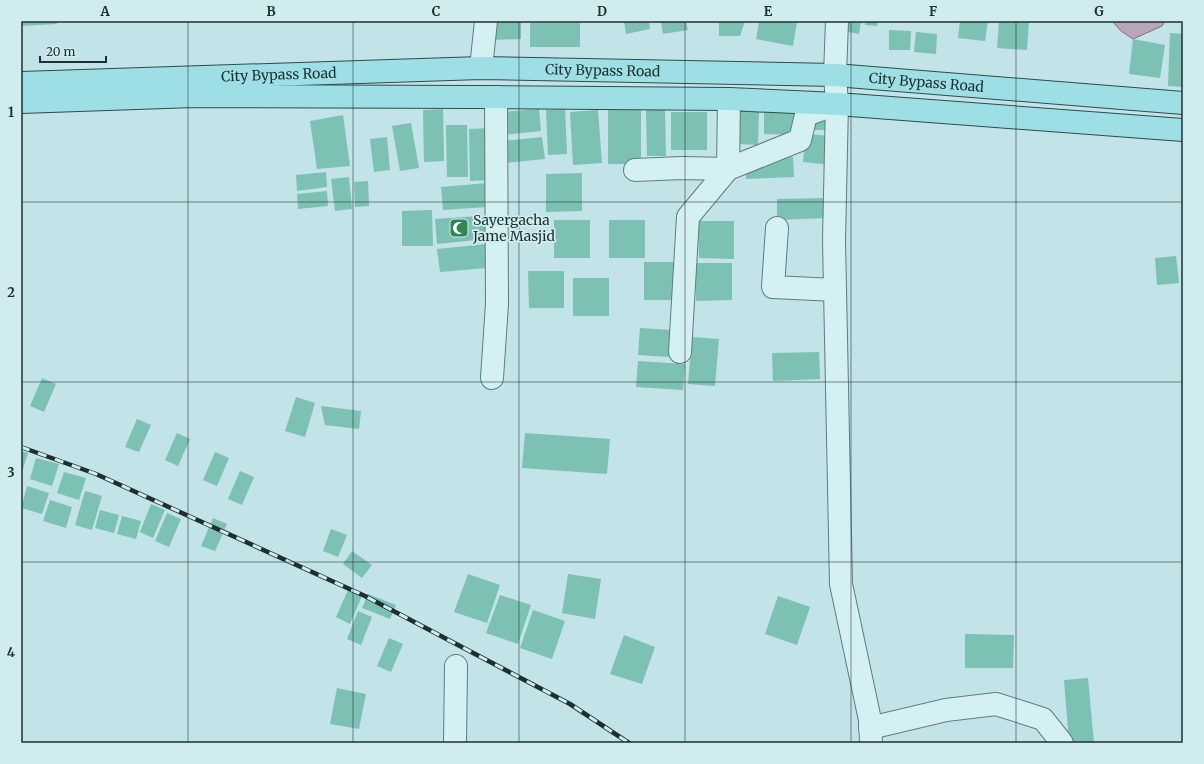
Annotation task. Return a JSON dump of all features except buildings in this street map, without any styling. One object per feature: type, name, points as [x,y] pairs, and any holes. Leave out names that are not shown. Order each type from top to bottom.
[{"type":"main road","name":"City Bypass Road","points":[[21,83],[481,68],[835,75],[1183,103]]},
{"type":"main road","points":[[21,102],[194,96],[728,99],[837,104],[1183,130]]},
{"type":"street","points":[[481,68],[486,21]]},
{"type":"street","points":[[836,21],[835,75],[837,104],[834,240],[840,584],[870,720],[870,736],[946,710],[996,704],[1043,719],[1062,743]]},
{"type":"street","points":[[492,378],[497,304],[496,97]]},
{"type":"street","points":[[680,352],[688,217],[728,169],[728,99]]},
{"type":"street","points":[[635,170],[682,168],[728,169],[800,140],[806,114],[837,104]]},
{"type":"street","points":[[777,228],[773,288],[836,290]]},
{"type":"street","points":[[455,743],[456,666]]},
{"type":"shaded area","points":[[1112,21],[1165,21],[1162,26],[1133,39],[1121,31]]},
{"type":"railway","points":[[21,447],[96,474],[365,596],[570,704],[629,743]]},
{"type":"place","name":"Sayergacha Jame Masjid","points":[[459,228]]}]
